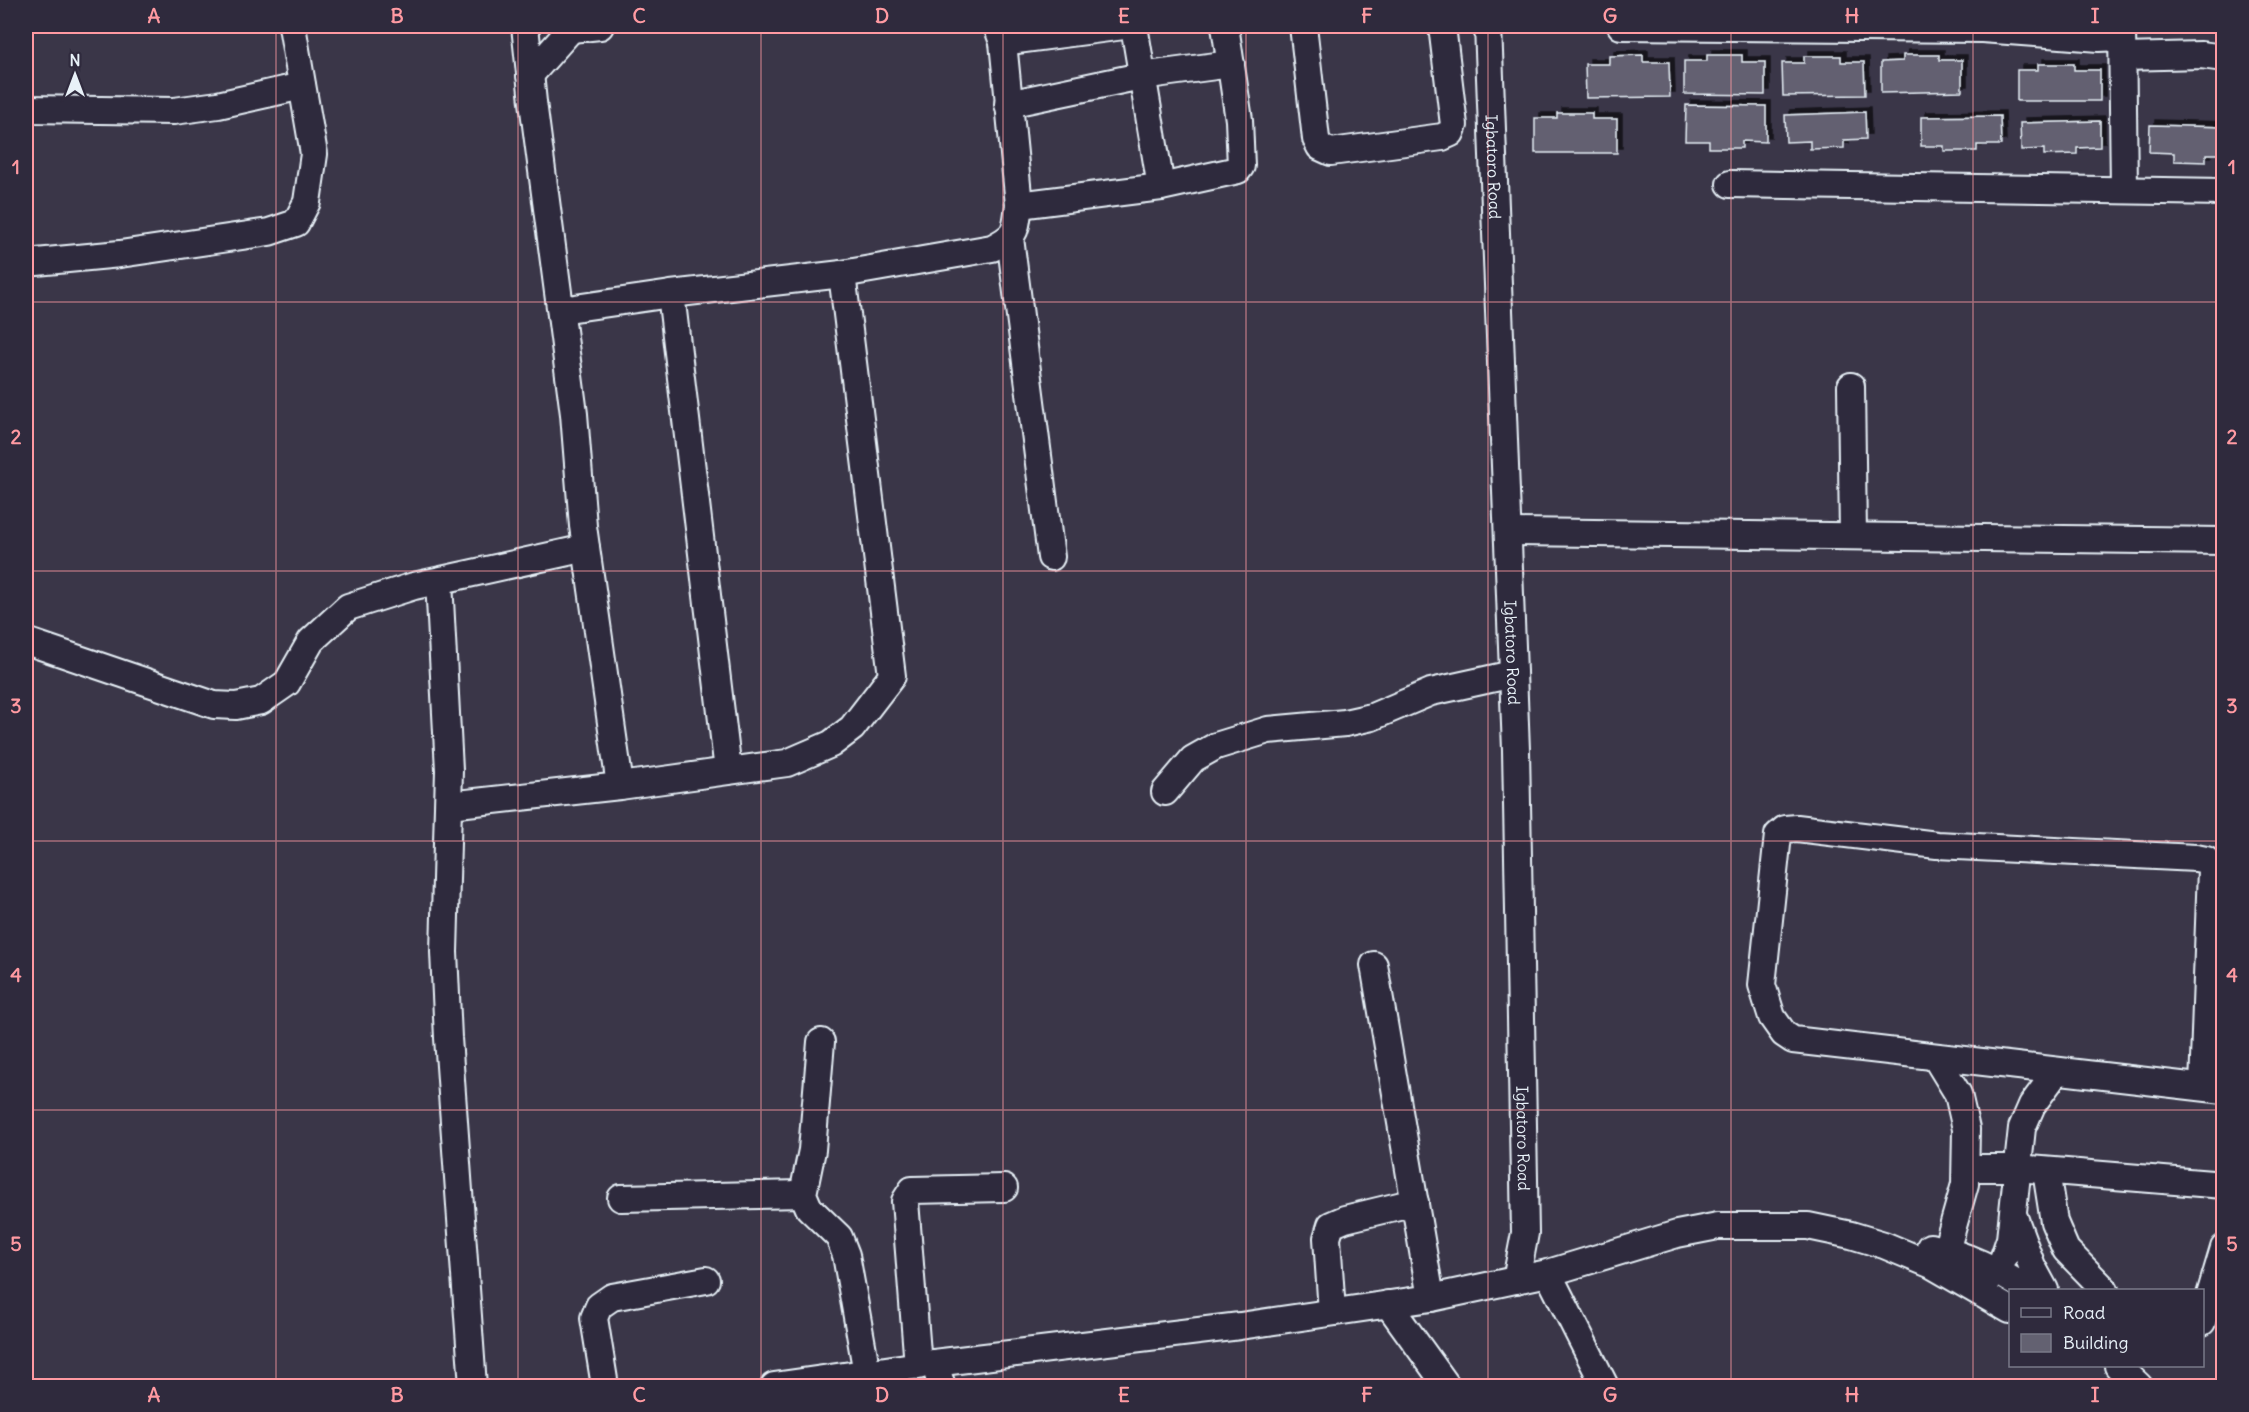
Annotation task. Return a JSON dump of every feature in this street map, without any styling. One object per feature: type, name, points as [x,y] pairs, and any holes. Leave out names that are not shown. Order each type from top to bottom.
[{"type":"street","points":[[26,263],[120,254],[269,232],[296,223],[307,202],[314,154],[292,26]]},
{"type":"street","points":[[525,26],[574,414],[586,548],[620,786]]},
{"type":"street","points":[[530,75],[567,27],[600,26]]},
{"type":"street","points":[[561,310],[671,294],[842,274],[992,248],[1010,238],[1016,228],[1019,205],[1000,34],[1124,26]]},
{"type":"street","points":[[1134,26],[1161,186]]},
{"type":"street","points":[[1019,205],[1161,186],[1238,170],[1241,166],[1239,120],[1225,26]]},
{"type":"street","points":[[1304,26],[1316,139],[1320,147],[1331,152],[1442,137],[1451,133],[1454,125],[1442,26]]},
{"type":"street","name":"Igbatoro Road","points":[[1488,26],[1514,674],[1525,1233],[1516,1280]]},
{"type":"street","points":[[1621,26],[1982,29],[2122,40],[2201,56],[2223,58]]},
{"type":"street","points":[[2122,40],[2124,190]]},
{"type":"street","points":[[1008,104],[1141,76],[1230,64]]},
{"type":"street","points":[[26,110],[174,111],[218,105],[302,86]]},
{"type":"street","points":[[1730,184],[2223,192]]},
{"type":"street","points":[[1010,238],[1051,557]]},
{"type":"street","points":[[448,805],[620,786],[787,763],[831,744],[852,728],[892,676],[842,274]]},
{"type":"street","points":[[671,294],[728,771]]},
{"type":"street","points":[[1851,386],[1853,536]]},
{"type":"street","points":[[1508,532],[2223,541]]},
{"type":"street","points":[[26,641],[214,705],[236,706],[261,701],[287,683],[311,641],[348,607],[414,586],[586,548]]},
{"type":"street","points":[[439,580],[449,770],[444,952],[473,1386]]},
{"type":"street","points":[[1165,792],[1193,759],[1216,746],[1268,730],[1344,723],[1372,717],[1431,692],[1514,674]]},
{"type":"street","points":[[1797,828],[1937,845],[2206,860],[2211,869],[2213,1089],[2056,1071],[1793,1040],[1784,1034],[1772,1017],[1762,985],[1778,835],[1785,829],[1797,828]]},
{"type":"street","points":[[1374,965],[1431,1298]]},
{"type":"street","points":[[821,1042],[812,1150],[803,1194],[809,1208],[839,1237],[846,1255],[867,1373]]},
{"type":"street","points":[[1936,1058],[1959,1094],[1966,1129],[1965,1184],[1946,1251]]},
{"type":"street","points":[[1975,1288],[1999,1271],[2010,1239],[2022,1128],[2032,1105],[2056,1071]]},
{"type":"street","points":[[1966,1168],[2017,1168],[2223,1185]]},
{"type":"street","points":[[2046,1171],[2054,1222],[2066,1250],[2104,1289]]},
{"type":"street","points":[[931,1372],[905,1201],[907,1195],[912,1190],[1004,1188]]},
{"type":"street","points":[[621,1198],[803,1194]]},
{"type":"street","points":[[1332,1312],[1327,1238],[1331,1225],[1344,1219],[1415,1202]]},
{"type":"street","points":[[2013,1213],[2032,1266],[2044,1289]]},
{"type":"street","points":[[774,1386],[867,1373],[931,1372],[1431,1298],[1548,1273],[1677,1234],[1718,1226],[1808,1226],[1851,1235],[1884,1245],[1932,1265],[2009,1309]]},
{"type":"street","points":[[1884,1245],[1919,1245],[1970,1258],[1999,1271],[2026,1289]]},
{"type":"street","points":[[2204,1315],[2223,1248]]},
{"type":"street","points":[[1548,1273],[1605,1386]]},
{"type":"street","points":[[605,1386],[594,1318],[599,1306],[612,1297],[706,1280]]},
{"type":"street","points":[[1388,1304],[1447,1386]]},
{"type":"building","points":[[2143,26],[2208,26],[2144,30]]},
{"type":"building","points":[[1643,55],[1643,62],[1669,62],[1670,97],[1586,98],[1585,64],[1609,64],[1609,56]]},
{"type":"building","points":[[1707,55],[1742,55],[1742,62],[1765,62],[1765,95],[1684,94],[1684,61],[1707,61]]},
{"type":"building","points":[[1903,55],[1939,55],[1939,60],[1962,60],[1962,91],[1881,93],[1881,62],[1903,61]]},
{"type":"building","points":[[1804,56],[1841,56],[1841,62],[1864,62],[1865,95],[1783,96],[1782,63],[1804,63]]},
{"type":"building","points":[[2038,64],[2074,64],[2074,70],[2100,70],[2100,101],[2017,101],[2017,70],[2038,70]]},
{"type":"building","points":[[1686,105],[1766,106],[1766,142],[1742,141],[1742,148],[1709,148],[1709,141],[1685,141]]},
{"type":"building","points":[[1865,112],[1866,139],[1844,140],[1844,148],[1810,149],[1810,141],[1786,142],[1785,115]]},
{"type":"building","points":[[1557,113],[1592,113],[1592,119],[1617,119],[1617,153],[1535,153],[1535,118],[1557,118]]},
{"type":"building","points":[[2000,116],[2001,145],[1977,145],[1977,151],[1944,151],[1944,146],[1921,146],[1921,117]]},
{"type":"building","points":[[2100,121],[2100,147],[2077,148],[2077,154],[2044,155],[2044,149],[2021,150],[2020,123]]},
{"type":"building","points":[[2150,125],[2224,127],[2224,154],[2206,154],[2206,162],[2174,161],[2174,153],[2149,152]]}]
